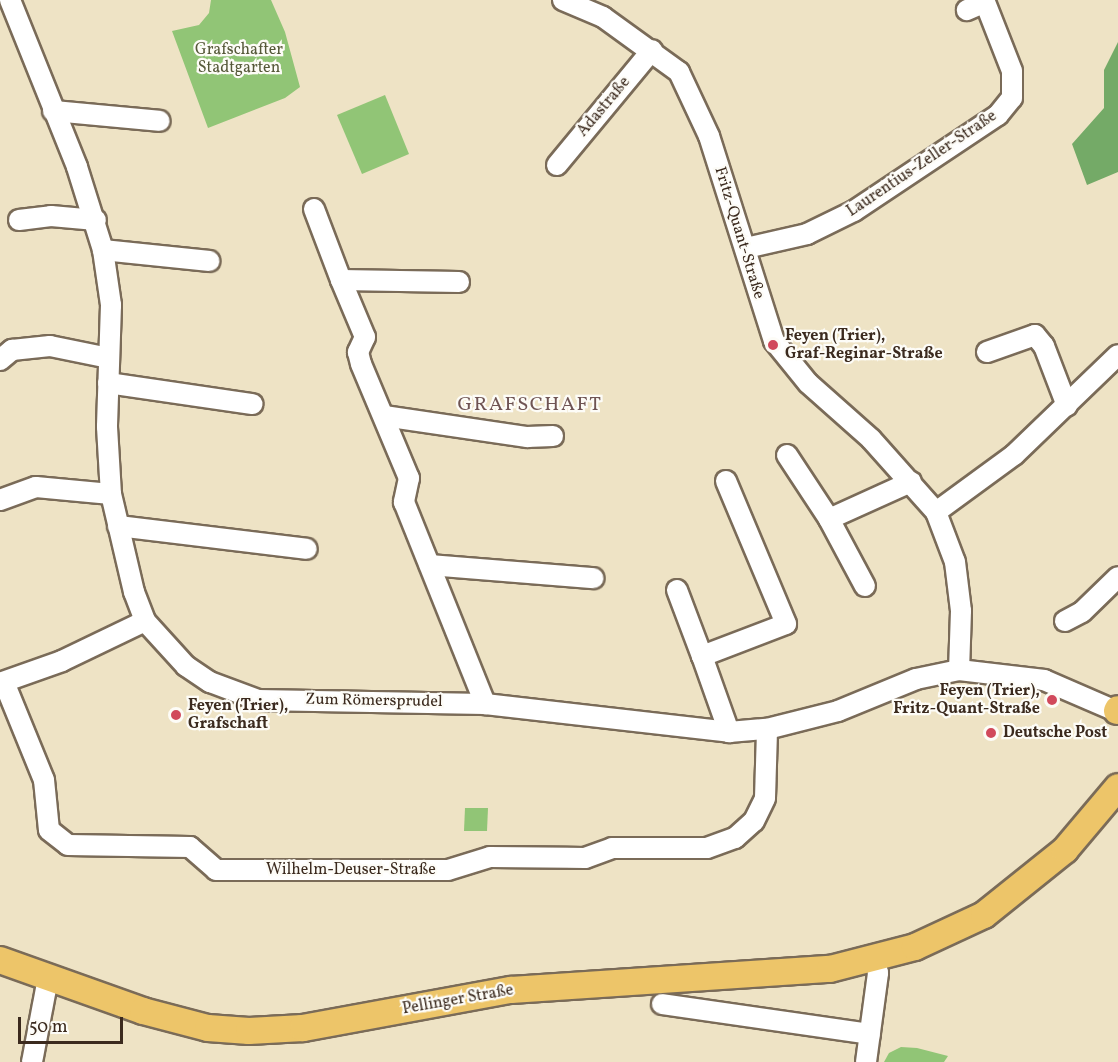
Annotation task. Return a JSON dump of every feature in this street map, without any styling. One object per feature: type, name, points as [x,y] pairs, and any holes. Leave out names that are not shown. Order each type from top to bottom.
[{"type":"main road","name":"Pellinger Straße","points":[[0,960],[143,1011],[208,1028],[249,1031],[303,1028],[511,990],[801,972],[875,959],[930,942],[984,915],[1065,850],[1118,787]]},
{"type":"street","name":"Zum Römersprudel","points":[[10,0],[96,220],[103,250],[111,305],[108,383],[111,494],[145,621],[186,666],[210,682],[258,700],[485,704],[729,732],[767,729],[838,711],[916,678],[959,670],[1044,680],[1118,711]]},
{"type":"street","name":"Fritz-Quant-Straße","points":[[563,0],[603,17],[652,50],[679,72],[709,136],[774,341],[808,383],[911,482],[936,512],[955,562],[962,611],[959,670]]},
{"type":"street","name":"Laurentius-Zeller-Straße","points":[[746,248],[807,234],[854,211],[998,116],[1012,98],[1012,70],[985,2],[967,10]]},
{"type":"street","name":"Adastraße","points":[[557,165],[652,50]]},
{"type":"street","points":[[53,111],[160,121]]},
{"type":"street","points":[[314,209],[365,338],[358,352],[361,364],[409,478],[404,502],[485,704]]},
{"type":"street","points":[[19,220],[51,216],[96,220]]},
{"type":"street","points":[[103,250],[209,261]]},
{"type":"street","points":[[341,280],[459,282]]},
{"type":"street","points":[[987,352],[1035,335],[1044,346],[1067,406]]},
{"type":"street","points":[[0,360],[12,350],[50,346],[109,358]]},
{"type":"street","points":[[936,512],[1014,455],[1118,355]]},
{"type":"street","points":[[108,383],[252,404]]},
{"type":"street","points":[[384,417],[527,436],[553,436]]},
{"type":"street","points":[[787,455],[829,519],[865,586]]},
{"type":"street","points":[[702,656],[786,624],[726,481]]},
{"type":"street","points":[[829,519],[911,482]]},
{"type":"street","points":[[0,500],[36,487],[111,494]]},
{"type":"street","points":[[118,526],[307,549]]},
{"type":"street","points":[[430,565],[593,578]]},
{"type":"street","points":[[1065,621],[1082,612],[1118,577]]},
{"type":"street","points":[[677,590],[729,732]]},
{"type":"street","points":[[2,682],[62,661],[145,621]]},
{"type":"street","name":"Wilhelm-Deuser-Straße","points":[[2,682],[44,780],[48,831],[68,845],[190,847],[204,863],[216,870],[448,870],[490,857],[585,858],[612,848],[707,848],[735,838],[754,820],[762,806],[765,798],[767,729]]},
{"type":"street","points":[[866,1062],[878,973],[875,959]]},
{"type":"street","points":[[32,1062],[48,978]]},
{"type":"street","points":[[662,1004],[870,1034]]},
{"type":"green space","name":"Grafschafter Stadtgarten","points":[[211,0],[271,0],[285,32],[300,87],[285,98],[208,128],[172,31],[199,25],[209,13]]},
{"type":"green space","points":[[1118,42],[1118,172],[1087,185],[1072,144],[1104,108],[1104,70]]},
{"type":"green space","points":[[385,95],[409,154],[362,174],[337,115]]},
{"type":"green space","points":[[465,808],[488,808],[487,831],[464,831]]},
{"type":"green space","points":[[901,1047],[917,1048],[948,1056],[944,1062],[884,1062],[889,1053]]},
{"type":"place","name":"Feyen (Trier), Graf-Reginar-Straße","points":[[773,345]]},
{"type":"place","name":"Feyen (Trier), Fritz-Quant-Straße","points":[[1052,700]]},
{"type":"place","name":"Feyen (Trier), Grafschaft","points":[[176,715]]},
{"type":"place","name":"Deutsche Post","points":[[991,733]]},
{"type":"district","name":"GRAFSCHAFT","points":[[530,405]]}]
